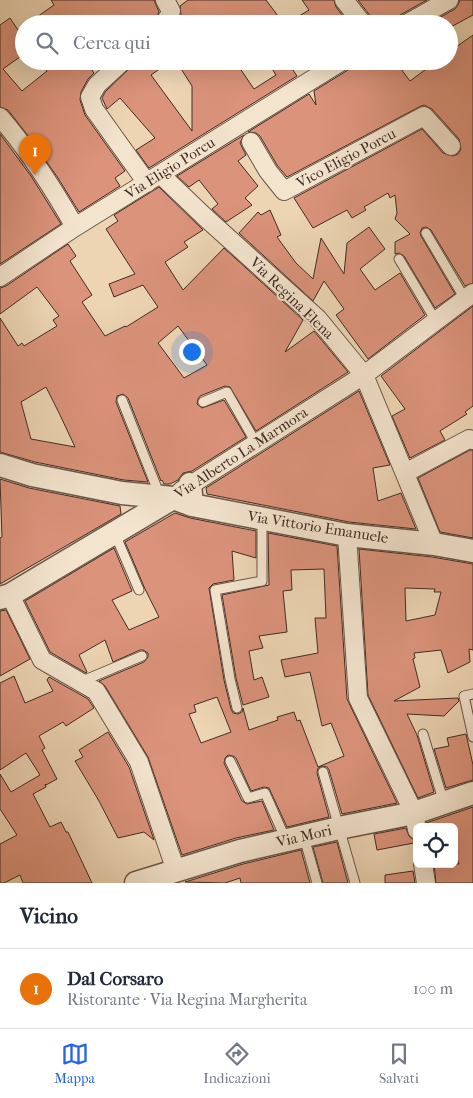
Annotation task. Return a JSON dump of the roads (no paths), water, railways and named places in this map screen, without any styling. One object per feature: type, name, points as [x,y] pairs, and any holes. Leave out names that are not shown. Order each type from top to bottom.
[{"type":"street","points":[[165,0],[171,10],[170,15]]},
{"type":"street","points":[[344,0],[356,15]]},
{"type":"street","points":[[422,15],[449,0]]},
{"type":"street","name":"Via Regina Elena","points":[[114,70],[97,86],[90,97],[94,109],[153,178],[206,218],[318,319],[364,375],[434,544]]},
{"type":"street","name":"Via Eligio Porcu","points":[[0,277],[153,178],[244,132],[330,70]]},
{"type":"street","name":"Vico Eligio Porcu","points":[[244,132],[268,171],[284,191],[424,116],[451,146]]},
{"type":"street","points":[[0,117],[20,140],[60,200],[75,227]]},
{"type":"street","name":"Via Alberto La Marmora","points":[[5,596],[134,520],[179,496],[256,443],[364,375],[469,296]]},
{"type":"street","points":[[405,473],[469,439],[473,440]]},
{"type":"street","name":"Via Vittorio Emanuele","points":[[0,465],[32,475],[130,494],[179,496],[262,518],[347,535],[434,544],[473,551]]},
{"type":"street","points":[[130,494],[134,503],[134,520]]},
{"type":"street","points":[[347,535],[358,698],[415,822]]},
{"type":"street","points":[[5,596],[42,660],[96,691],[139,762],[182,875]]},
{"type":"street","name":"Via Mori","points":[[136,883],[182,875],[240,852],[338,828],[415,822],[444,803],[473,793]]},
{"type":"street","points":[[424,868],[426,883]]},
{"type":"lane","points":[[426,233],[469,296]]},
{"type":"lane","points":[[399,259],[436,321]]},
{"type":"lane","points":[[204,402],[227,392],[256,443]]},
{"type":"lane","points":[[122,400],[179,496]]},
{"type":"lane","points":[[238,708],[230,679],[215,590],[262,581],[262,518]]},
{"type":"lane","points":[[114,532],[140,590]]},
{"type":"lane","points":[[80,682],[142,656]]},
{"type":"lane","points":[[473,694],[464,696],[473,737]]},
{"type":"lane","points":[[422,734],[444,803]]},
{"type":"lane","points":[[230,761],[248,798],[265,793],[295,838],[317,883]]},
{"type":"lane","points":[[323,772],[355,883]]},
{"type":"place","name":"Dal Corsaro","points":[[35,175]]}]
